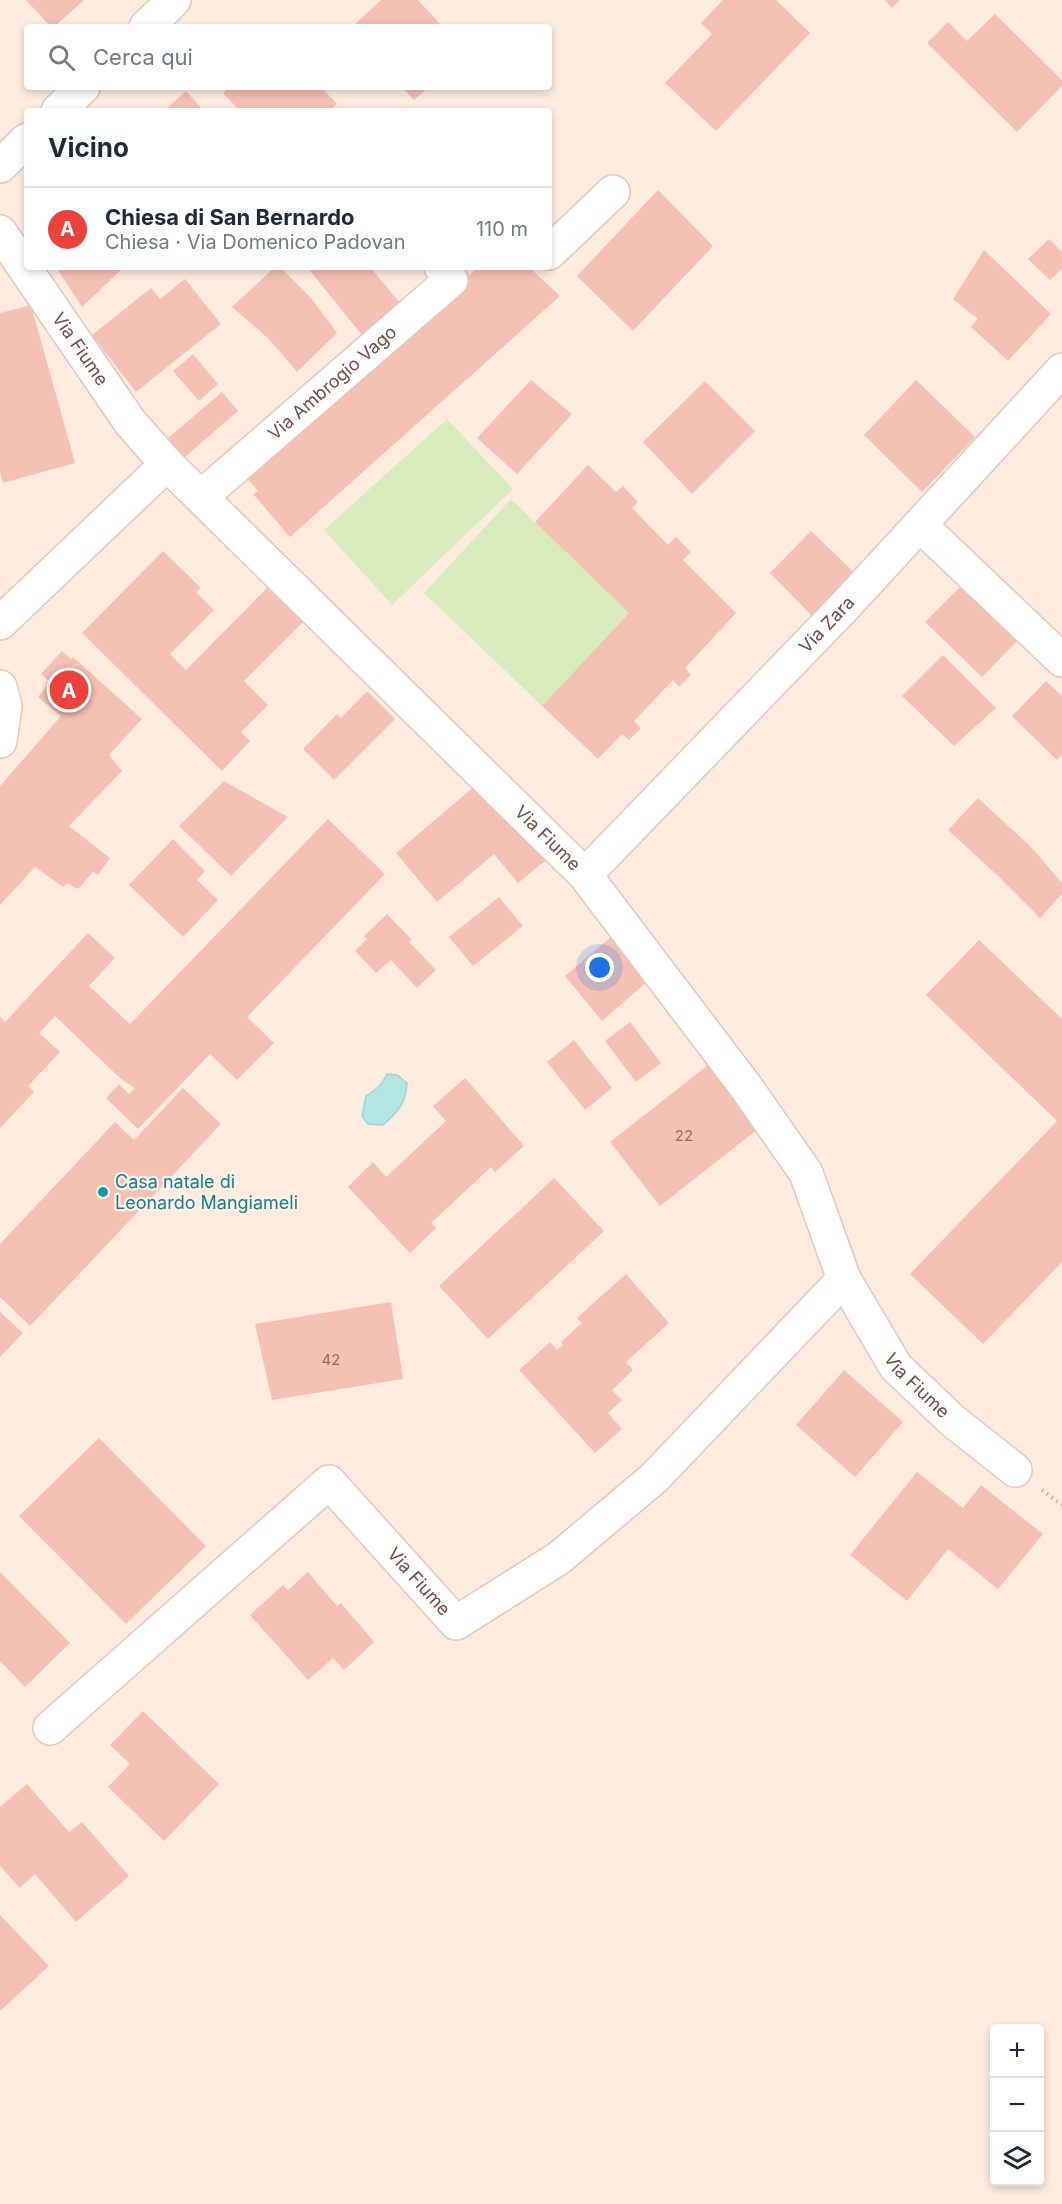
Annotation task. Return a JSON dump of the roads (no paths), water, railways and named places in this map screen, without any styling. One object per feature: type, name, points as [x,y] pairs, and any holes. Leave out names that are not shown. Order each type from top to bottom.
[{"type":"street","points":[[149,24],[174,0]]},
{"type":"street","points":[[61,108],[80,90]]},
{"type":"street","points":[[0,166],[24,143]]},
{"type":"street","points":[[552,251],[613,192]]},
{"type":"street","name":"Via Fiume","points":[[0,231],[24,266]]},
{"type":"street","name":"Via Fiume","points":[[27,270],[130,422],[167,464],[585,875],[746,1087],[806,1173],[844,1279],[896,1366],[952,1421],[1015,1470]]},
{"type":"street","name":"Via Ambrogio Vago","points":[[201,497],[451,279],[444,270]]},
{"type":"street","name":"Via Zara","points":[[585,875],[920,525],[1062,370]]},
{"type":"street","points":[[11,613],[167,464]]},
{"type":"street","points":[[920,525],[1062,660]]},
{"type":"street","points":[[0,687],[5,706],[0,741]]},
{"type":"street","name":"Via Fiume","points":[[50,1728],[329,1482],[456,1623],[559,1558],[654,1478],[844,1279]]},
{"type":"water","points":[[387,1074],[397,1075],[407,1083],[403,1102],[383,1125],[368,1124],[362,1116],[366,1096],[378,1087]]},
{"type":"place","name":"Chiesa di San Bernardo","points":[[69,690]]},
{"type":"place","name":"Casa natale di Leonardo Mangiameli","points":[[103,1192]]}]
